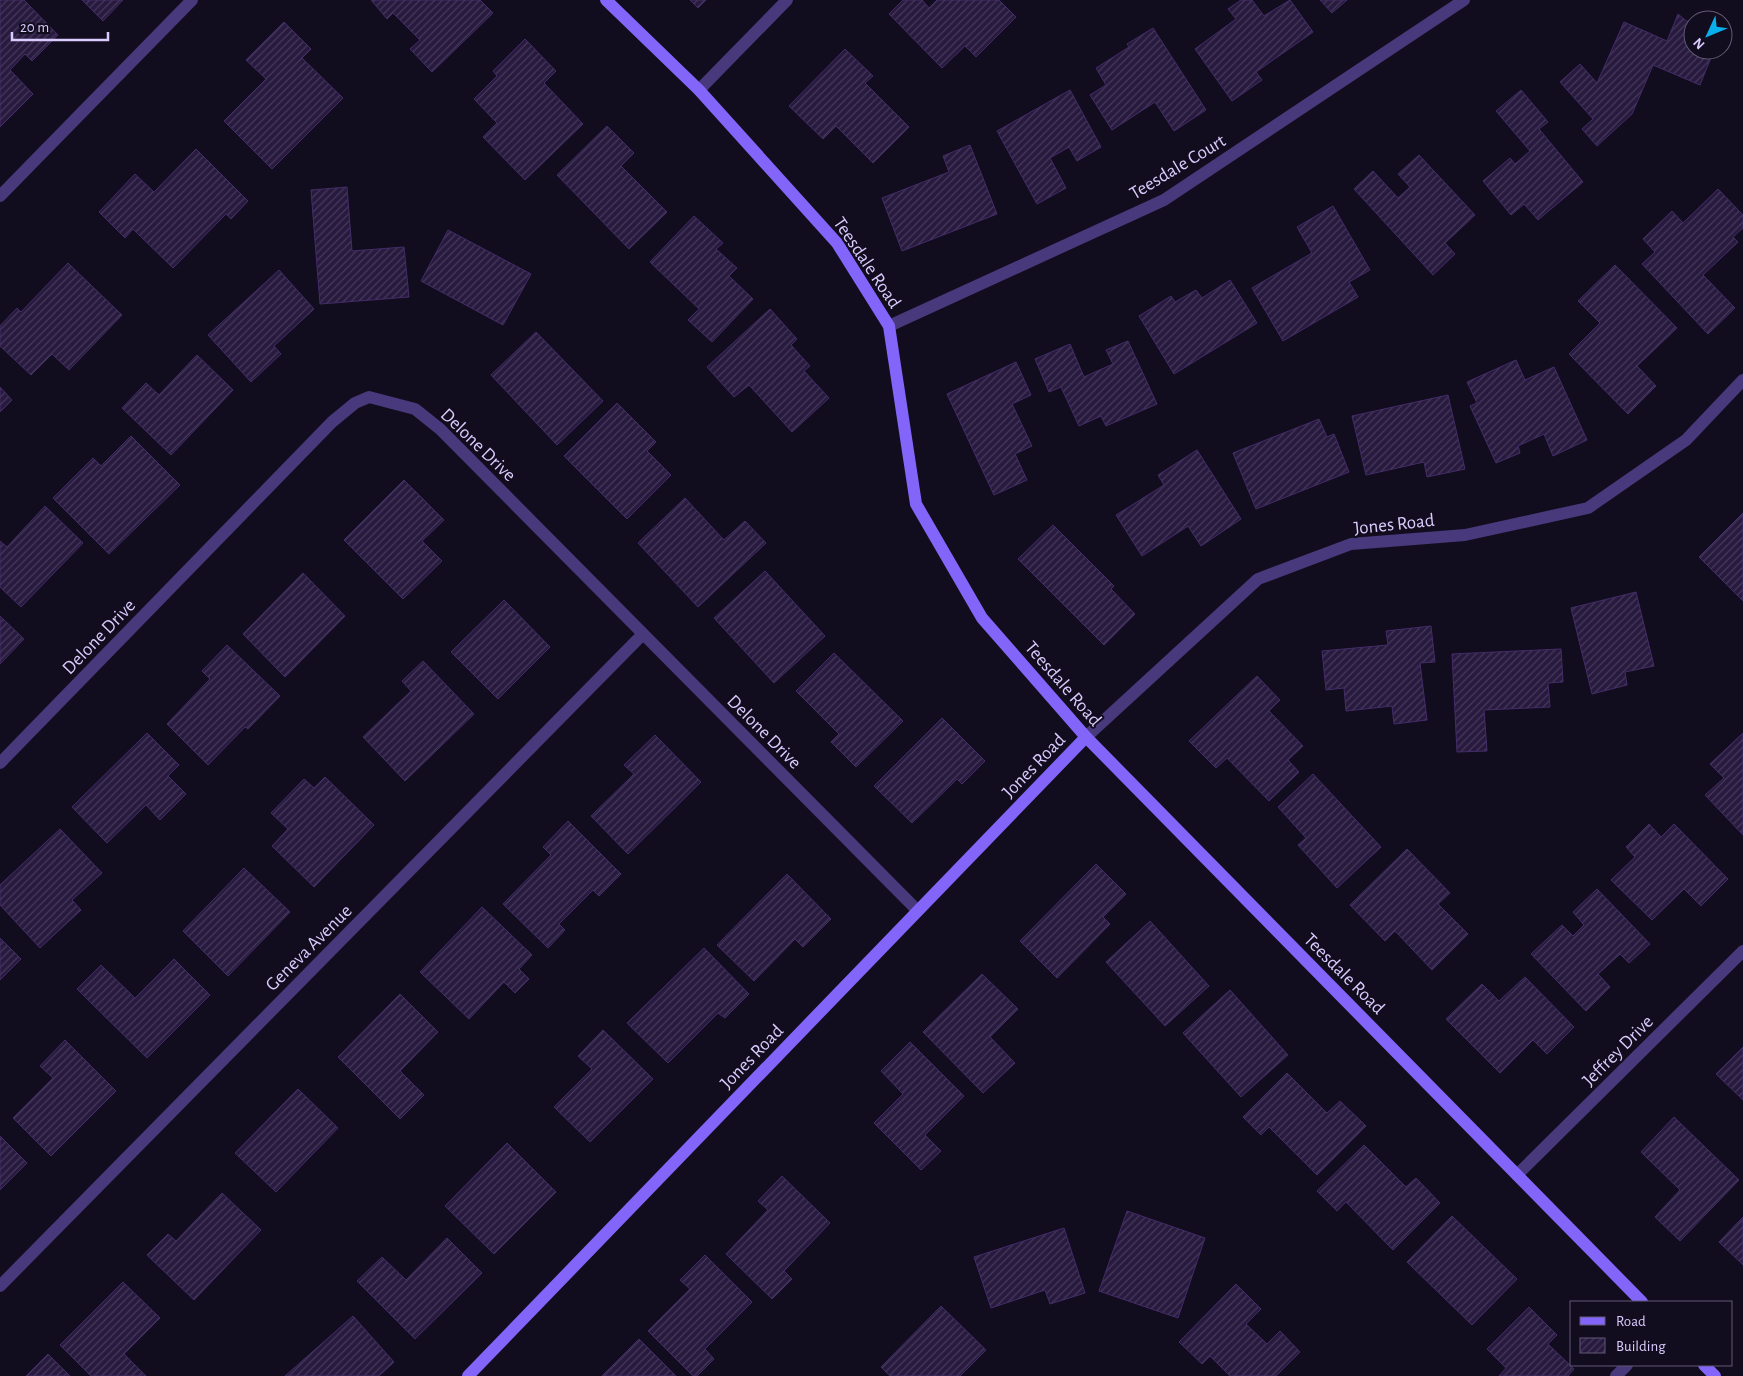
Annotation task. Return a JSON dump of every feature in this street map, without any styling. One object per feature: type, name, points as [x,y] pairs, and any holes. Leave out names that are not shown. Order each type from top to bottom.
[{"type":"street","points":[[0,196],[192,0]]},
{"type":"street","name":"Teesdale Road","points":[[606,0],[698,90],[837,243],[889,326],[916,504],[982,618],[1086,738],[1641,1301]]},
{"type":"street","points":[[698,90],[787,0]]},
{"type":"street","name":"Teesdale Court","points":[[889,326],[1164,200],[1464,0]]},
{"type":"street","name":"Jones Road","points":[[468,1376],[917,910],[1086,738],[1258,580],[1351,544],[1464,535],[1588,508],[1686,440],[1743,380]]},
{"type":"street","name":"Delone Drive","points":[[0,762],[332,422],[355,403],[369,397],[415,408],[440,429],[642,635],[917,910]]},
{"type":"street","name":"Geneva Avenue","points":[[0,1286],[642,635]]},
{"type":"street","name":"Jeffrey Drive","points":[[1517,1175],[1743,952]]},
{"type":"street","points":[[1616,1376],[1626,1366]]},
{"type":"street","points":[[1705,1366],[1715,1376]]},
{"type":"building","points":[[0,0],[24,0],[58,35],[32,61],[25,54],[10,70],[33,94],[0,127]]},
{"type":"building","points":[[82,0],[123,0],[103,21]]},
{"type":"building","points":[[371,0],[480,0],[493,13],[432,72],[410,49],[420,40],[393,13],[387,19]]},
{"type":"building","points":[[690,0],[706,0],[698,8]]},
{"type":"building","points":[[903,0],[922,0],[929,8],[937,0],[999,0],[1016,17],[976,57],[965,46],[942,68],[889,14]]},
{"type":"building","points":[[1241,0],[1252,0],[1264,16],[1290,0],[1313,32],[1256,72],[1262,80],[1232,101],[1195,49],[1236,19],[1228,9]]},
{"type":"building","points":[[1320,0],[1347,0],[1332,13]]},
{"type":"building","points":[[1678,14],[1683,18],[1683,60],[1710,60],[1700,85],[1653,65],[1632,114],[1597,146],[1582,129],[1593,119],[1560,82],[1580,64],[1597,83],[1624,22],[1667,41]]},
{"type":"building","points":[[284,22],[311,49],[302,58],[343,98],[272,169],[224,121],[266,79],[246,60]]},
{"type":"building","points":[[1153,28],[1206,110],[1174,131],[1155,102],[1112,130],[1090,95],[1106,85],[1096,68],[1129,47],[1127,44]]},
{"type":"building","points":[[525,39],[556,71],[544,83],[583,124],[525,180],[483,137],[497,123],[474,99],[497,76],[493,71]]},
{"type":"building","points":[[845,49],[873,76],[865,83],[909,127],[873,163],[836,126],[823,139],[789,106]]},
{"type":"building","points":[[1070,90],[1101,147],[1077,161],[1069,147],[1050,158],[1066,188],[1037,204],[997,131]]},
{"type":"building","points":[[1521,90],[1548,122],[1539,129],[1583,182],[1538,220],[1524,204],[1511,215],[1483,181],[1510,158],[1515,164],[1530,151],[1496,111]]},
{"type":"building","points":[[607,126],[634,153],[621,166],[667,212],[629,249],[557,175]]},
{"type":"building","points":[[970,145],[997,214],[902,251],[882,198],[949,172],[943,156]]},
{"type":"building","points":[[196,149],[248,201],[231,219],[226,214],[173,268],[133,229],[125,238],[99,212],[135,174],[154,192]]},
{"type":"building","points":[[1419,155],[1475,215],[1445,243],[1455,254],[1433,275],[1354,189],[1373,171],[1398,198],[1410,187],[1398,174]]},
{"type":"building","points":[[347,187],[352,251],[404,247],[409,297],[320,304],[311,190]]},
{"type":"building","points":[[1718,189],[1743,215],[1743,228],[1733,237],[1738,242],[1703,275],[1735,308],[1708,334],[1642,264],[1655,252],[1643,239],[1672,211],[1683,223]]},
{"type":"building","points":[[1333,206],[1370,270],[1349,282],[1358,297],[1283,341],[1252,288],[1312,253],[1297,227]]},
{"type":"building","points":[[694,216],[723,243],[716,249],[737,268],[729,276],[753,299],[712,342],[688,320],[699,309],[650,262]]},
{"type":"building","points":[[448,230],[531,274],[503,325],[421,281]]},
{"type":"building","points":[[68,263],[122,315],[69,370],[52,354],[31,375],[0,346],[0,326],[17,308],[21,312]]},
{"type":"building","points":[[1615,265],[1677,328],[1637,366],[1656,386],[1628,414],[1569,354],[1600,323],[1578,301]]},
{"type":"building","points":[[279,270],[314,309],[274,346],[281,354],[251,382],[208,335]]},
{"type":"building","points":[[1230,280],[1257,323],[1174,374],[1139,316],[1171,296],[1175,302],[1196,290],[1202,298]]},
{"type":"building","points":[[770,309],[797,339],[791,345],[810,366],[804,371],[829,398],[792,432],[749,385],[734,397],[707,367]]},
{"type":"building","points":[[536,332],[603,401],[557,445],[491,375]]},
{"type":"building","points":[[1128,341],[1157,404],[1106,426],[1101,416],[1079,426],[1061,387],[1049,392],[1035,359],[1070,344],[1084,377],[1113,364],[1106,350]]},
{"type":"building","points":[[197,355],[233,390],[171,455],[122,408],[146,383],[159,395]]},
{"type":"building","points":[[1516,360],[1525,380],[1554,367],[1587,440],[1553,456],[1544,434],[1518,446],[1520,453],[1496,463],[1470,406],[1477,403],[1467,382]]},
{"type":"building","points":[[1016,362],[1031,395],[1012,404],[1032,446],[1015,454],[1027,480],[994,495],[947,394]]},
{"type":"building","points":[[0,387],[12,400],[0,412]]},
{"type":"building","points":[[1448,395],[1465,469],[1427,477],[1424,462],[1366,475],[1352,416]]},
{"type":"building","points":[[617,403],[656,442],[647,451],[671,475],[627,519],[564,456]]},
{"type":"building","points":[[1319,419],[1327,437],[1334,434],[1349,472],[1256,509],[1233,453]]},
{"type":"building","points":[[131,436],[180,485],[109,554],[53,498],[93,458],[101,466]]},
{"type":"building","points":[[1197,450],[1241,519],[1201,546],[1188,526],[1142,556],[1116,515],[1164,485],[1158,475]]},
{"type":"building","points":[[404,480],[444,520],[422,541],[442,561],[403,599],[344,540]]},
{"type":"building","points":[[685,498],[724,540],[745,521],[766,543],[698,607],[638,543]]},
{"type":"building","points":[[45,506],[83,543],[21,607],[0,587],[0,541],[7,547]]},
{"type":"building","points":[[1743,513],[1743,601],[1699,557]]},
{"type":"building","points":[[1053,525],[1114,586],[1111,589],[1135,614],[1104,645],[1018,559]]},
{"type":"building","points":[[765,571],[825,636],[774,683],[714,618]]},
{"type":"building","points":[[303,573],[345,616],[285,677],[243,634]]},
{"type":"building","points":[[1636,592],[1654,666],[1625,672],[1627,685],[1592,694],[1571,608]]},
{"type":"building","points":[[504,600],[550,647],[498,699],[451,652]]},
{"type":"building","points":[[0,616],[24,639],[0,664]]},
{"type":"building","points":[[1431,626],[1435,662],[1420,663],[1427,720],[1394,724],[1392,706],[1346,711],[1344,688],[1326,690],[1322,651],[1388,645],[1386,631]]},
{"type":"building","points":[[227,645],[280,696],[248,729],[245,727],[208,765],[167,724],[210,679],[202,671]]},
{"type":"building","points":[[1561,649],[1563,682],[1548,683],[1550,707],[1484,710],[1487,751],[1457,752],[1452,654]]},
{"type":"building","points":[[834,653],[903,721],[856,767],[831,742],[839,734],[796,691]]},
{"type":"building","points":[[423,661],[474,714],[405,781],[363,737],[411,691],[402,681]]},
{"type":"building","points":[[1257,676],[1280,700],[1269,711],[1303,746],[1288,760],[1299,772],[1269,801],[1227,758],[1216,768],[1189,741]]},
{"type":"building","points":[[942,718],[985,761],[962,784],[957,779],[912,823],[874,786]]},
{"type":"building","points":[[147,733],[179,765],[168,776],[186,794],[160,820],[146,805],[107,843],[72,807]]},
{"type":"building","points":[[1743,733],[1743,835],[1705,795],[1724,778],[1710,764]]},
{"type":"building","points":[[655,735],[701,782],[628,854],[591,816],[634,774],[624,765]]},
{"type":"building","points":[[1313,774],[1381,847],[1337,888],[1298,845],[1306,838],[1278,807]]},
{"type":"building","points":[[325,777],[374,825],[314,887],[272,846],[288,829],[271,813],[304,779],[314,788]]},
{"type":"building","points":[[568,821],[621,874],[599,896],[593,890],[559,924],[565,930],[548,948],[503,904],[551,855],[543,847]]},
{"type":"building","points":[[1649,824],[1661,837],[1674,824],[1728,879],[1701,906],[1684,889],[1652,920],[1611,880],[1635,857],[1626,847]]},
{"type":"building","points":[[60,829],[102,873],[72,900],[81,910],[40,948],[0,905],[0,885]]},
{"type":"building","points":[[1407,849],[1450,893],[1438,904],[1468,934],[1432,970],[1395,931],[1385,941],[1350,905]]},
{"type":"building","points":[[1096,864],[1126,894],[1103,917],[1110,924],[1057,978],[1020,941]]},
{"type":"building","points":[[244,868],[290,912],[228,976],[183,931]]},
{"type":"building","points":[[787,874],[831,919],[803,947],[795,939],[754,981],[717,945]]},
{"type":"building","points":[[1597,889],[1650,944],[1629,963],[1620,954],[1598,974],[1610,987],[1586,1011],[1531,954],[1562,925],[1573,936],[1584,925],[1573,912]]},
{"type":"building","points":[[482,907],[532,955],[519,969],[529,979],[515,993],[504,982],[469,1019],[420,972]]},
{"type":"building","points":[[1150,921],[1209,986],[1165,1026],[1106,962]]},
{"type":"building","points":[[0,938],[21,959],[0,980]]},
{"type":"building","points":[[704,948],[749,994],[725,1018],[718,1013],[668,1063],[627,1023]]},
{"type":"building","points":[[174,959],[210,995],[147,1058],[77,989],[101,965],[135,998]]},
{"type":"building","points":[[982,974],[1018,1009],[990,1037],[1015,1063],[983,1093],[923,1032]]},
{"type":"building","points":[[1525,977],[1574,1027],[1547,1054],[1533,1040],[1500,1073],[1446,1019],[1482,984],[1499,1001]]},
{"type":"building","points":[[1230,990],[1288,1055],[1241,1097],[1183,1033]]},
{"type":"building","points":[[400,994],[438,1032],[400,1071],[424,1095],[400,1119],[338,1057]]},
{"type":"building","points":[[603,1030],[653,1079],[590,1142],[554,1107],[592,1069],[578,1056]]},
{"type":"building","points":[[65,1040],[116,1091],[51,1156],[13,1118],[53,1078],[40,1066]]},
{"type":"building","points":[[910,1042],[964,1096],[925,1135],[941,1151],[921,1170],[874,1123],[903,1094],[881,1071]]},
{"type":"building","points":[[1743,1047],[1743,1100],[1716,1074]]},
{"type":"building","points":[[1287,1073],[1327,1113],[1340,1101],[1366,1126],[1317,1175],[1269,1127],[1261,1135],[1243,1117]]},
{"type":"building","points":[[298,1089],[338,1128],[276,1192],[235,1153]]},
{"type":"building","points":[[1674,1117],[1739,1180],[1680,1241],[1655,1217],[1680,1190],[1641,1152]]},
{"type":"building","points":[[0,1136],[27,1163],[0,1190]]},
{"type":"building","points":[[507,1143],[556,1192],[494,1254],[445,1206]]},
{"type":"building","points":[[1364,1145],[1406,1187],[1416,1178],[1440,1203],[1393,1250],[1346,1202],[1337,1211],[1317,1191]]},
{"type":"building","points":[[782,1176],[830,1223],[784,1271],[792,1279],[772,1299],[726,1254],[768,1210],[758,1201]]},
{"type":"building","points":[[222,1193],[261,1230],[194,1300],[147,1255],[168,1234],[176,1241]]},
{"type":"building","points":[[1127,1211],[1205,1238],[1178,1318],[1099,1291]]},
{"type":"building","points":[[1452,1216],[1517,1279],[1472,1325],[1407,1262]]},
{"type":"building","points":[[1743,1217],[1743,1265],[1719,1242]]},
{"type":"building","points":[[1064,1228],[1085,1293],[1050,1304],[1045,1290],[991,1308],[974,1257]]},
{"type":"building","points":[[447,1238],[482,1273],[415,1339],[357,1281],[382,1257],[406,1280]]},
{"type":"building","points":[[705,1255],[752,1302],[705,1349],[714,1359],[697,1376],[693,1376],[648,1331],[690,1289],[680,1280]]},
{"type":"building","points":[[123,1282],[160,1318],[124,1354],[146,1376],[91,1376],[60,1345]]},
{"type":"building","points":[[1236,1284],[1261,1309],[1246,1324],[1267,1344],[1280,1331],[1300,1352],[1276,1376],[1230,1376],[1210,1356],[1202,1364],[1179,1342]]},
{"type":"building","points":[[941,1306],[986,1350],[960,1376],[890,1376],[881,1367]]},
{"type":"building","points":[[1529,1307],[1557,1335],[1548,1344],[1574,1369],[1568,1376],[1499,1376],[1506,1368],[1487,1349]]},
{"type":"building","points":[[353,1316],[394,1362],[379,1376],[285,1376]]},
{"type":"building","points":[[639,1339],[676,1376],[602,1376]]},
{"type":"building","points":[[48,1354],[70,1376],[26,1376]]}]
